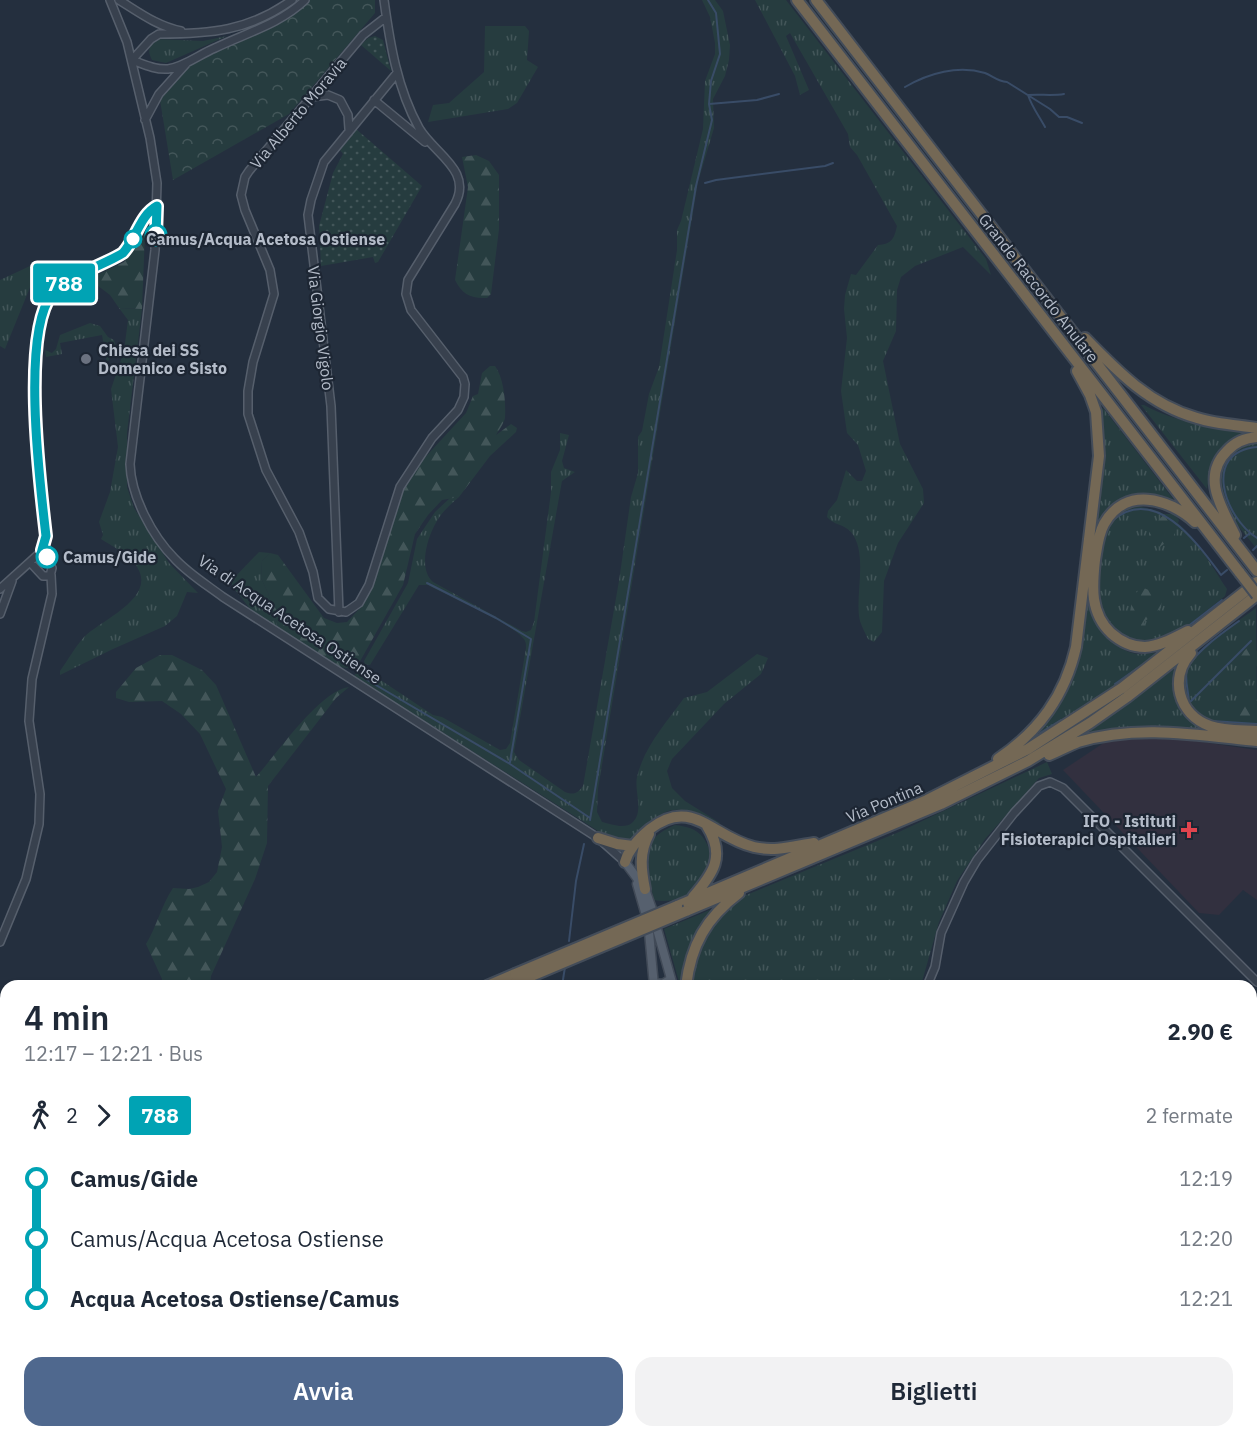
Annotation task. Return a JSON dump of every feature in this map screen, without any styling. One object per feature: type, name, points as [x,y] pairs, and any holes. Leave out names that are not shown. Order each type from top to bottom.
[{"type":"highway","name":"Grande Raccordo Anulare","points":[[798,0],[1257,595]]},
{"type":"highway","name":"Grande Raccordo Anulare","points":[[816,0],[1251,563]]},
{"type":"highway","points":[[1051,304],[1126,380],[1147,395],[1197,419],[1257,428]]},
{"type":"highway","points":[[967,781],[1015,747],[1042,720],[1062,690],[1076,647],[1098,475],[1098,423],[1082,378],[1041,315]]},
{"type":"highway","points":[[1251,563],[1217,496],[1215,475],[1219,462],[1228,450],[1241,441],[1257,437]]},
{"type":"highway","points":[[1212,625],[1155,646],[1137,646],[1124,642],[1108,630],[1096,612],[1093,600],[1094,569],[1104,525],[1117,510],[1133,502],[1156,500],[1173,506],[1188,516],[1216,542]]},
{"type":"highway","name":"Via Pontina","points":[[515,980],[681,908],[756,881],[933,807],[1007,772],[1105,713],[1161,672],[1257,582]]},
{"type":"highway","name":"Via Pontina","points":[[681,908],[691,900],[927,800],[1028,749],[1083,715],[1257,595]]},
{"type":"highway","points":[[1212,625],[1184,663],[1178,681],[1180,698],[1194,716],[1210,726],[1257,732]]},
{"type":"highway","points":[[1007,772],[1078,742],[1131,732],[1182,733],[1257,741]]},
{"type":"highway","points":[[627,865],[633,846],[654,826],[669,817],[680,815],[689,816],[733,840],[766,849],[787,848],[832,840]]},
{"type":"highway","points":[[691,900],[711,875],[716,860],[715,842],[705,824]]},
{"type":"highway","points":[[645,889],[641,865],[642,850],[654,826]]},
{"type":"highway","points":[[598,838],[633,846]]},
{"type":"highway","points":[[687,980],[693,949],[707,926],[726,903],[756,881]]},
{"type":"main road","name":"Via di Acqua Acetosa Ostiense","points":[[627,865],[645,889],[649,911],[639,889],[627,865]]},
{"type":"main road","points":[[654,980],[653,931],[671,980]]},
{"type":"street","name":"Via di Acqua Acetosa Ostiense","points":[[110,0],[132,60],[156,175],[155,250],[130,464],[132,488],[161,542],[175,559],[224,597],[598,838],[627,865]]},
{"type":"street","points":[[119,0],[165,28],[193,33]]},
{"type":"street","points":[[292,0],[259,20],[226,31],[159,34],[151,39],[132,60],[154,68],[169,69],[271,24],[297,8],[305,0]]},
{"type":"street","points":[[339,612],[350,610],[360,603],[369,585],[400,487],[432,438],[458,410],[465,397],[463,377],[411,310],[406,294],[408,280],[461,192],[457,174],[419,128],[397,73],[389,43],[384,0]]},
{"type":"street","name":"Via Alberto Moravia","points":[[339,612],[329,609],[318,598],[313,572],[299,532],[266,470],[248,414],[248,391],[254,362],[274,294],[270,270],[241,195],[245,177],[249,171],[363,35],[386,17]]},
{"type":"street","points":[[145,120],[159,93],[189,61]]},
{"type":"street","name":"Via Giorgio Vigolo","points":[[339,612],[331,406],[308,215],[324,162],[397,73]]},
{"type":"street","points":[[311,97],[328,95],[340,100],[348,115],[349,129]]},
{"type":"street","points":[[374,100],[436,151]]},
{"type":"street","points":[[0,589],[42,550],[46,536],[34,420],[40,318],[45,305],[53,292],[65,282],[123,253],[130,246],[147,213],[157,206]]},
{"type":"street","points":[[0,942],[26,879],[39,824],[40,794],[29,721],[32,679],[52,594],[52,565],[42,550]]},
{"type":"street","points":[[30,562],[43,576],[51,575]]},
{"type":"street","points":[[0,614],[12,578]]},
{"type":"street","points":[[930,980],[935,967],[941,933],[963,882],[977,860],[1014,813],[1039,786],[1050,782],[1060,785],[1255,980]]},
{"type":"shaded area","name":"IFO - Istituti Fisioterapici Ospitalieri","points":[[1168,737],[1257,750],[1257,900],[1243,890],[1219,915],[1199,913],[1063,770],[1111,738]]},
{"type":"green space","points":[[304,0],[375,0],[375,13],[289,114],[173,180],[159,94],[197,56],[271,24]]},
{"type":"green space","points":[[702,0],[715,0],[723,11],[730,45],[729,60],[725,76],[713,99],[714,128],[698,182],[598,789],[597,812],[602,822],[626,826],[633,822],[638,812],[636,783],[640,766],[656,736],[684,698],[707,692],[757,654],[768,658],[761,674],[724,704],[672,759],[667,771],[672,788],[685,801],[720,823],[713,824],[687,811],[668,811],[659,815],[631,842],[606,836],[354,676],[360,668],[370,670],[370,673],[433,715],[442,717],[500,750],[506,749],[510,743],[526,648],[524,639],[507,625],[428,585],[419,585],[370,665],[365,664],[364,661],[408,583],[417,539],[435,512],[450,498],[459,497],[439,518],[427,544],[425,561],[428,576],[433,582],[522,631],[531,630],[534,622],[551,492],[551,472],[560,450],[560,433],[569,435],[562,461],[564,468],[575,472],[562,481],[514,752],[519,760],[565,792],[575,793],[583,786],[619,581],[631,497],[638,473],[638,437],[642,431],[649,394],[659,367],[677,250],[677,230],[703,129],[705,81],[715,54],[710,17]]},
{"type":"green space","points":[[755,0],[786,0],[986,259],[991,275],[963,247],[915,266],[901,277],[897,290],[896,331],[883,361],[900,444],[923,489],[924,503],[898,543],[884,581],[882,632],[874,642],[868,639],[860,621],[860,564],[856,541],[848,529],[832,522],[827,517],[828,511],[837,500],[846,470],[857,481],[862,481],[866,471],[858,445],[847,433],[841,391],[847,338],[845,295],[851,274],[856,275],[878,245],[892,240],[897,226],[857,155],[850,147],[848,134],[790,33],[786,36],[809,90],[800,95],[795,76]]},
{"type":"green space","points":[[485,26],[525,26],[529,31],[527,60],[538,67],[517,103],[508,109],[428,122],[433,105],[449,103],[484,72]]},
{"type":"green space","points":[[227,36],[166,63],[152,60],[149,51],[156,39],[203,41]]},
{"type":"green space","points":[[375,36],[383,40],[391,71],[361,45],[368,38]]},
{"type":"green space","points":[[356,129],[422,186],[378,262],[375,263],[373,257],[321,266],[319,226],[333,173],[343,154],[340,150]]},
{"type":"green space","points":[[476,155],[489,161],[499,175],[499,229],[491,294],[487,298],[468,295],[455,280],[468,187],[462,157]]},
{"type":"green space","points":[[145,233],[142,309],[119,308],[110,295],[89,279],[124,262]]},
{"type":"green space","points":[[30,266],[33,280],[5,349],[0,346],[0,280]]},
{"type":"green space","points":[[119,308],[142,309],[127,433],[127,487],[134,508],[169,563],[198,593],[187,592],[177,616],[165,626],[60,675],[60,671],[84,637],[126,606],[141,586],[141,575],[131,559],[101,539],[103,535],[99,522],[110,492],[118,447],[111,389],[124,351],[128,320]]},
{"type":"green space","points":[[90,323],[100,326],[108,337],[114,340],[116,347],[107,363],[102,335],[60,343],[62,354],[46,357],[45,350],[52,353],[56,349],[60,335]]},
{"type":"green space","points":[[490,366],[495,366],[498,371],[505,398],[505,418],[496,435],[511,424],[517,428],[516,432],[490,456],[459,497],[442,500],[428,515],[415,534],[403,585],[359,663],[347,668],[339,667],[278,627],[261,578],[262,561],[270,553],[278,555],[324,618],[337,623],[347,622],[361,607],[376,571],[407,477],[466,413],[473,396],[478,394],[482,373]]},
{"type":"green space","points":[[1141,405],[1185,421],[1257,434],[1222,451],[1211,465],[1207,489]]},
{"type":"green space","points":[[1098,408],[1103,408],[1177,504],[1150,494],[1136,495],[1110,508],[1100,520],[1093,538]]},
{"type":"green space","points":[[1257,441],[1257,549],[1227,510],[1219,493],[1218,483],[1224,464],[1230,457],[1238,450]]},
{"type":"green space","points":[[1138,506],[1160,512],[1181,526],[1190,535],[1227,589],[1225,596],[1186,627],[1152,641],[1128,640],[1108,625],[1100,613],[1095,588],[1106,525],[1124,509]]},
{"type":"green space","points":[[1164,514],[1174,514],[1179,520],[1174,536],[1160,547],[1149,539],[1149,532]]},
{"type":"green space","points":[[259,552],[270,553],[262,561],[261,578],[278,627],[251,610],[232,586],[232,580]]},
{"type":"green space","points":[[1088,586],[1091,613],[1100,629],[1114,643],[1137,654],[1161,652],[1102,695],[1041,733],[1040,728],[1057,707]]},
{"type":"green space","points":[[1141,587],[1162,595],[1161,608],[1144,622],[1146,628],[1144,632],[1137,633],[1130,628],[1130,612],[1134,596]]},
{"type":"green space","points":[[1256,608],[1257,729],[1224,726],[1203,719],[1188,706],[1182,688],[1185,670],[1212,640]]},
{"type":"green space","points":[[1249,646],[1257,651],[1257,666],[1244,674],[1238,672],[1238,665]]},
{"type":"green space","points":[[160,655],[172,655],[202,670],[216,685],[256,777],[312,711],[337,691],[349,687],[336,698],[268,786],[267,843],[255,879],[211,980],[162,980],[146,944],[173,888],[198,887],[209,882],[217,872],[222,847],[218,811],[226,789],[200,734],[181,714],[162,701],[129,702],[116,698],[116,692],[136,668]]},
{"type":"green space","points":[[1180,665],[1175,686],[1178,706],[1189,720],[1206,732],[1072,742]]},
{"type":"green space","points":[[1257,699],[1257,722],[1223,721],[1218,714],[1227,704],[1240,706]]},
{"type":"green space","points":[[1047,762],[1052,774],[1039,778],[985,839],[957,881],[939,922],[922,980],[679,980],[664,929],[899,832]]},
{"type":"green space","points":[[675,825],[690,828],[700,834],[713,859],[704,879],[693,892],[674,900],[654,900],[646,865],[648,847],[662,832]]},
{"type":"waterway","points":[[590,820],[696,186],[712,120],[709,104],[711,81],[720,54],[716,13],[708,0]]},
{"type":"waterway","points":[[905,87],[934,74],[954,70],[985,73],[1007,82],[1059,117],[1067,117],[1082,123]]},
{"type":"waterway","points":[[709,104],[757,100],[779,94]]},
{"type":"waterway","points":[[1045,127],[1028,95],[1064,94]]},
{"type":"waterway","points":[[705,183],[833,163]]},
{"type":"waterway","points":[[1257,447],[1240,452],[1229,461],[1224,473],[1224,487],[1228,502],[1246,529],[1257,538]]},
{"type":"waterway","points":[[1112,521],[1128,511],[1144,509],[1159,513],[1188,534],[1221,575],[1227,570]]},
{"type":"waterway","points":[[1244,538],[1250,533]]},
{"type":"waterway","points":[[1253,550],[1257,546]]},
{"type":"waterway","points":[[427,583],[496,618],[531,639],[510,762]]},
{"type":"waterway","points":[[1187,627],[1222,600]]},
{"type":"waterway","points":[[1189,703],[1186,678],[1190,663],[1210,643],[1239,621]]},
{"type":"waterway","points":[[1189,703],[1251,641]]},
{"type":"waterway","points":[[1115,684],[1139,667]]},
{"type":"waterway","points":[[364,678],[510,764],[590,818]]},
{"type":"waterway","points":[[1040,733],[1061,720]]},
{"type":"waterway","points":[[1212,721],[1257,724]]},
{"type":"waterway","points":[[569,941],[576,881],[584,844]]},
{"type":"waterway","points":[[563,980],[565,967]]},
{"type":"bus line","name":"788","points":[[47,557],[42,550],[46,536],[40,460],[34,420],[40,318],[53,292],[65,282],[123,253],[130,246],[147,213],[157,206],[156,235]]},
{"type":"place","name":"Camus/Acqua Acetosa Ostiense","points":[[133,239]]},
{"type":"place","name":"Chiesa dei SS Domenico e Sisto","points":[[86,359]]},
{"type":"place","name":"Camus/Gide","points":[[47,557]]},
{"type":"place","name":"IFO - Istituti Fisioterapici Ospitalieri","points":[[1189,830]]}]
